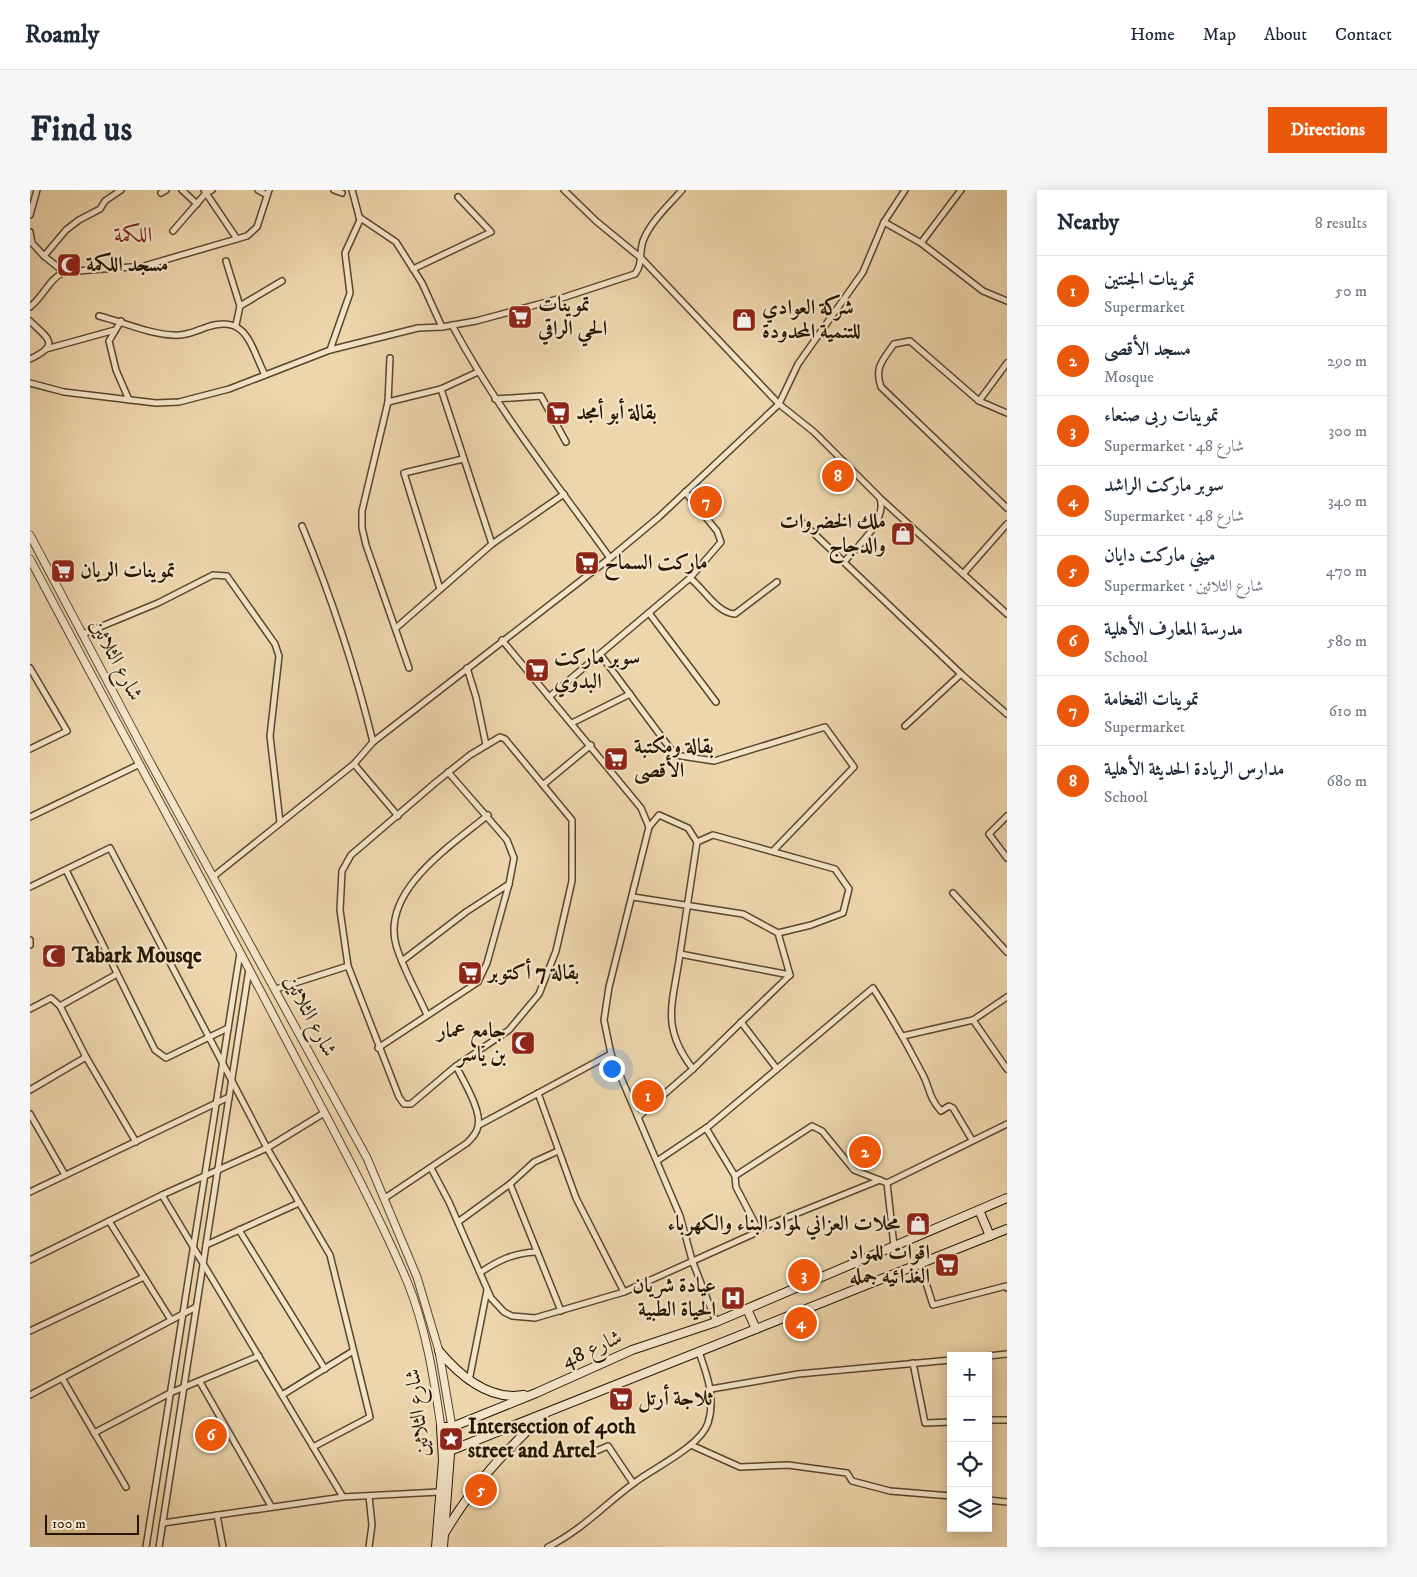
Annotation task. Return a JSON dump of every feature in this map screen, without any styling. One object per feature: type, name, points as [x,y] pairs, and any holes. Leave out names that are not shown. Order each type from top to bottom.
[{"type":"main road","name":"شارع 48","points":[[441,1427],[452,1427],[536,1393],[632,1350],[716,1322],[1007,1198]]},
{"type":"main road","points":[[979,1210],[990,1236]]},
{"type":"main road","name":"شارع 48","points":[[443,1460],[452,1450],[549,1410],[1007,1229]]},
{"type":"main road","points":[[746,1309],[756,1329]]},
{"type":"main road","points":[[439,1351],[452,1366],[469,1380],[505,1396],[536,1393]]},
{"type":"main road","points":[[444,1534],[463,1502],[485,1474],[549,1410]]},
{"type":"main road","name":"شارع الثلاثين","points":[[436,1547],[443,1460],[441,1427]]},
{"type":"main road","name":"شارع الثلاثين","points":[[443,1547],[452,1450],[452,1427]]},
{"type":"street","points":[[30,215],[37,190]]},
{"type":"street","points":[[44,256],[66,230],[79,220],[100,209],[105,201],[121,190]]},
{"type":"street","points":[[182,190],[197,204]]},
{"type":"street","points":[[30,306],[42,296],[55,278],[64,272],[144,266],[250,235],[256,230],[268,192],[258,190]]},
{"type":"street","points":[[334,190],[342,193]]},
{"type":"street","points":[[330,350],[350,293],[345,253],[360,220],[352,190]]},
{"type":"street","points":[[564,190],[596,221],[641,258],[779,404],[814,432],[880,498],[1007,614]]},
{"type":"street","points":[[202,881],[214,876],[354,764],[373,742],[610,558],[685,492],[779,404],[798,364],[863,272],[884,222],[905,190]]},
{"type":"street","points":[[921,242],[961,190]]},
{"type":"street","points":[[173,231],[207,191],[237,239]]},
{"type":"street","points":[[30,383],[64,392],[129,400],[164,403],[179,402],[222,392],[330,350],[418,328],[442,327],[476,320],[626,279],[635,274],[641,266],[643,240],[651,226],[678,191]]},
{"type":"street","points":[[413,269],[491,232],[458,197]]},
{"type":"street","points":[[359,217],[396,242],[413,269],[442,327]]},
{"type":"street","points":[[884,222],[921,242],[983,291],[1007,301]]},
{"type":"street","points":[[30,232],[36,249],[64,272]]},
{"type":"street","points":[[30,254],[36,249]]},
{"type":"street","points":[[226,262],[240,306],[236,326]]},
{"type":"street","points":[[240,306],[282,282]]},
{"type":"street","points":[[99,316],[173,335],[186,334],[221,323],[236,326],[243,331],[266,375]]},
{"type":"street","points":[[30,321],[47,335],[49,342],[46,349]]},
{"type":"street","points":[[121,321],[109,341],[111,356],[129,400]]},
{"type":"street","points":[[452,325],[478,372],[524,442],[610,558]]},
{"type":"street","points":[[30,359],[46,349],[115,330]]},
{"type":"street","points":[[1007,413],[979,401],[910,341],[894,344],[880,364],[877,376],[881,387],[1007,508]]},
{"type":"street","points":[[390,358],[388,402],[362,512],[362,528],[366,545],[409,668]]},
{"type":"street","points":[[979,401],[1007,363]]},
{"type":"street","points":[[388,402],[441,389],[478,372]]},
{"type":"street","points":[[441,389],[492,544]]},
{"type":"street","points":[[496,399],[541,396],[566,442]]},
{"type":"street","points":[[440,589],[404,473],[463,459]]},
{"type":"street","points":[[549,697],[690,578],[721,542],[717,531],[685,492]]},
{"type":"street","points":[[396,628],[492,544],[564,494]]},
{"type":"street","points":[[844,562],[875,524],[883,506],[880,498]]},
{"type":"street","points":[[803,522],[961,674],[1007,714]]},
{"type":"street","points":[[963,574],[1007,524]]},
{"type":"street","points":[[302,526],[319,567],[349,654],[373,742]]},
{"type":"street","name":"شارع الثلاثين","points":[[30,535],[150,760],[367,1158],[418,1277],[439,1351],[452,1427]]},
{"type":"street","name":"شارع الثلاثين","points":[[30,560],[138,765],[249,968],[324,1113],[408,1283],[432,1365],[441,1427]]},
{"type":"street","points":[[83,634],[158,603],[212,575],[227,576],[275,644],[279,656],[270,736],[280,822]]},
{"type":"street","points":[[690,578],[729,614],[735,614],[777,582]]},
{"type":"street","points":[[650,613],[716,702]]},
{"type":"street","points":[[502,640],[591,745],[641,808],[649,827]]},
{"type":"street","points":[[600,654],[675,755],[714,761],[825,727],[854,767],[773,851]]},
{"type":"street","points":[[30,668],[32,675],[67,732],[30,748]]},
{"type":"street","points":[[467,668],[476,697],[486,745]]},
{"type":"street","points":[[906,726],[961,674]]},
{"type":"street","points":[[572,724],[630,694]]},
{"type":"street","points":[[496,738],[505,739],[568,813],[573,827],[572,881],[556,951],[539,994],[527,1010],[509,1030],[456,1066],[411,1104],[404,1104],[399,1097],[378,1048],[348,966],[340,910],[342,871],[351,854],[448,772],[496,738]]},
{"type":"street","points":[[544,784],[591,745]]},
{"type":"street","points":[[30,817],[150,760]]},
{"type":"street","points":[[354,764],[398,816]]},
{"type":"street","points":[[378,1048],[478,982],[487,963],[509,884],[514,858],[512,850],[488,815],[448,772]]},
{"type":"street","points":[[427,1014],[402,961],[396,943],[395,924],[404,893],[418,873],[488,815]]},
{"type":"street","points":[[693,1069],[678,1047],[670,1023],[697,842],[688,828],[659,815],[649,827],[608,995],[604,1020],[611,1054],[680,1216],[692,1260],[716,1322]]},
{"type":"street","points":[[1007,816],[989,834],[1007,858]]},
{"type":"street","points":[[633,897],[743,914],[778,933],[811,925],[843,912],[849,889],[835,869],[713,835],[697,842]]},
{"type":"street","points":[[30,887],[110,848],[267,1148],[330,1255],[370,1417],[313,1447]]},
{"type":"street","points":[[66,870],[155,1050],[166,1058],[228,1028]]},
{"type":"street","points":[[402,961],[466,912],[509,884]]},
{"type":"street","points":[[953,893],[1007,952]]},
{"type":"street","points":[[778,933],[790,975]]},
{"type":"street","points":[[30,940],[32,944],[30,944]]},
{"type":"street","points":[[146,1547],[240,952]]},
{"type":"street","points":[[680,954],[790,975]]},
{"type":"street","points":[[276,990],[348,966]]},
{"type":"street","points":[[159,1547],[249,968]]},
{"type":"street","points":[[60,1006],[117,974]]},
{"type":"street","points":[[638,1117],[693,1069],[790,975]]},
{"type":"street","points":[[657,1161],[706,1128],[873,988],[903,1036],[924,1078],[930,1098],[941,1111],[949,1106],[953,1108],[972,1140]]},
{"type":"street","points":[[903,1036],[973,1020],[1007,997]]},
{"type":"street","points":[[30,1009],[51,998],[60,1006],[86,1057],[136,1142]]},
{"type":"street","points":[[973,1020],[1007,1069]]},
{"type":"street","points":[[741,1022],[777,1069]]},
{"type":"street","points":[[479,1125],[611,1054]]},
{"type":"street","points":[[30,1090],[86,1057]]},
{"type":"street","points":[[385,1198],[467,1143],[475,1135],[479,1125],[471,1096],[456,1066]]},
{"type":"street","points":[[538,1093],[576,1198],[624,1292]]},
{"type":"street","points":[[30,1192],[229,1097]]},
{"type":"street","points":[[30,1260],[162,1195],[267,1148],[324,1113]]},
{"type":"street","points":[[30,1114],[65,1175]]},
{"type":"street","points":[[431,1168],[488,1289],[499,1307],[512,1316],[535,1318],[624,1292],[692,1260],[754,1234],[758,1229],[884,1181],[1007,1124]]},
{"type":"street","points":[[735,1176],[812,1126],[822,1131],[854,1170],[884,1181]]},
{"type":"street","points":[[706,1128],[735,1176],[736,1187],[758,1229]]},
{"type":"street","points":[[458,1222],[510,1184],[534,1162],[558,1151]]},
{"type":"street","points":[[884,1181],[894,1246]]},
{"type":"street","points":[[510,1184],[561,1311]]},
{"type":"street","points":[[162,1195],[343,1497]]},
{"type":"street","points":[[206,1244],[299,1203]]},
{"type":"street","points":[[109,1221],[171,1320]]},
{"type":"street","points":[[239,1230],[325,1369]]},
{"type":"street","points":[[481,1272],[499,1260],[518,1253],[536,1252]]},
{"type":"street","points":[[920,1264],[933,1306],[1006,1286],[1007,1288]]},
{"type":"street","points":[[30,1331],[144,1277]]},
{"type":"street","points":[[469,1380],[488,1289]]},
{"type":"street","points":[[30,1395],[196,1307]]},
{"type":"street","points":[[282,1395],[353,1351]]},
{"type":"street","points":[[548,1547],[562,1540],[600,1513],[633,1483],[691,1445],[708,1424],[711,1389],[699,1352]]},
{"type":"street","points":[[992,1356],[1007,1354]]},
{"type":"street","points":[[94,1432],[170,1394],[258,1356]]},
{"type":"street","points":[[711,1389],[798,1374],[947,1360]]},
{"type":"street","points":[[913,1363],[924,1423],[947,1422]]},
{"type":"street","points":[[62,1378],[126,1487]]},
{"type":"street","points":[[200,1382],[271,1506]]},
{"type":"street","points":[[992,1420],[1007,1420]]},
{"type":"street","points":[[691,1445],[740,1467],[788,1464],[814,1467],[847,1473],[852,1481],[890,1491],[947,1496]]},
{"type":"street","points":[[589,1454],[608,1446],[633,1483]]},
{"type":"street","points":[[163,1523],[343,1497],[439,1492]]},
{"type":"street","points":[[369,1496],[372,1525],[369,1547]]},
{"type":"street","points":[[992,1500],[1007,1502]]},
{"type":"street","points":[[217,1515],[223,1547]]},
{"type":"place","name":"مسجد اللكمة","points":[[69,265]]},
{"type":"place","name":"تموينات الحي الراقي","points":[[520,317]]},
{"type":"place","name":"شركة العوادي للتنمية المحدودة","points":[[744,320]]},
{"type":"place","name":"بقالة أبو أمجد","points":[[558,413]]},
{"type":"place","name":"مدارس الريادة الحديثة الأهلية","points":[[838,476]]},
{"type":"place","name":"تموينات الفخامة","points":[[706,502]]},
{"type":"place","name":"ملك الخضروات والدجاج","points":[[903,534]]},
{"type":"place","name":"ماركت السماح","points":[[587,563]]},
{"type":"place","name":"تموينات الريان","points":[[63,571]]},
{"type":"place","name":"سوبر ماركت البدوي","points":[[537,670]]},
{"type":"place","name":"بقالة ومكتبة الأقصى","points":[[616,759]]},
{"type":"place","name":"Tabark Mousqe","points":[[54,956]]},
{"type":"place","name":"بقالة 7 أكتوبر","points":[[470,973]]},
{"type":"place","name":"جامع عمار بن ياسر","points":[[523,1043]]},
{"type":"place","name":"تموينات الجنتين","points":[[648,1096]]},
{"type":"place","name":"مسجد الأقصى","points":[[865,1152]]},
{"type":"place","name":"محلات العزاني لمواد البناء والكهرباء","points":[[918,1224]]},
{"type":"place","name":"اقوات للمواد الغذائيه جمله","points":[[947,1265]]},
{"type":"place","name":"تموينات ربى صنعاء","points":[[804,1275]]},
{"type":"place","name":"عيادة شريان الحياة الطبية","points":[[733,1298]]},
{"type":"place","name":"سوبر ماركت الراشد","points":[[801,1323]]},
{"type":"place","name":"ثلاجة أرتل","points":[[621,1399]]},
{"type":"place","name":"مدرسة المعارف الأهلية","points":[[211,1435]]},
{"type":"place","name":"Intersection of 40th street and Artel","points":[[451,1439]]},
{"type":"place","name":"ميني ماركت دايان","points":[[481,1490]]},
{"type":"district","name":"اللكمة","points":[[133,235]]}]
